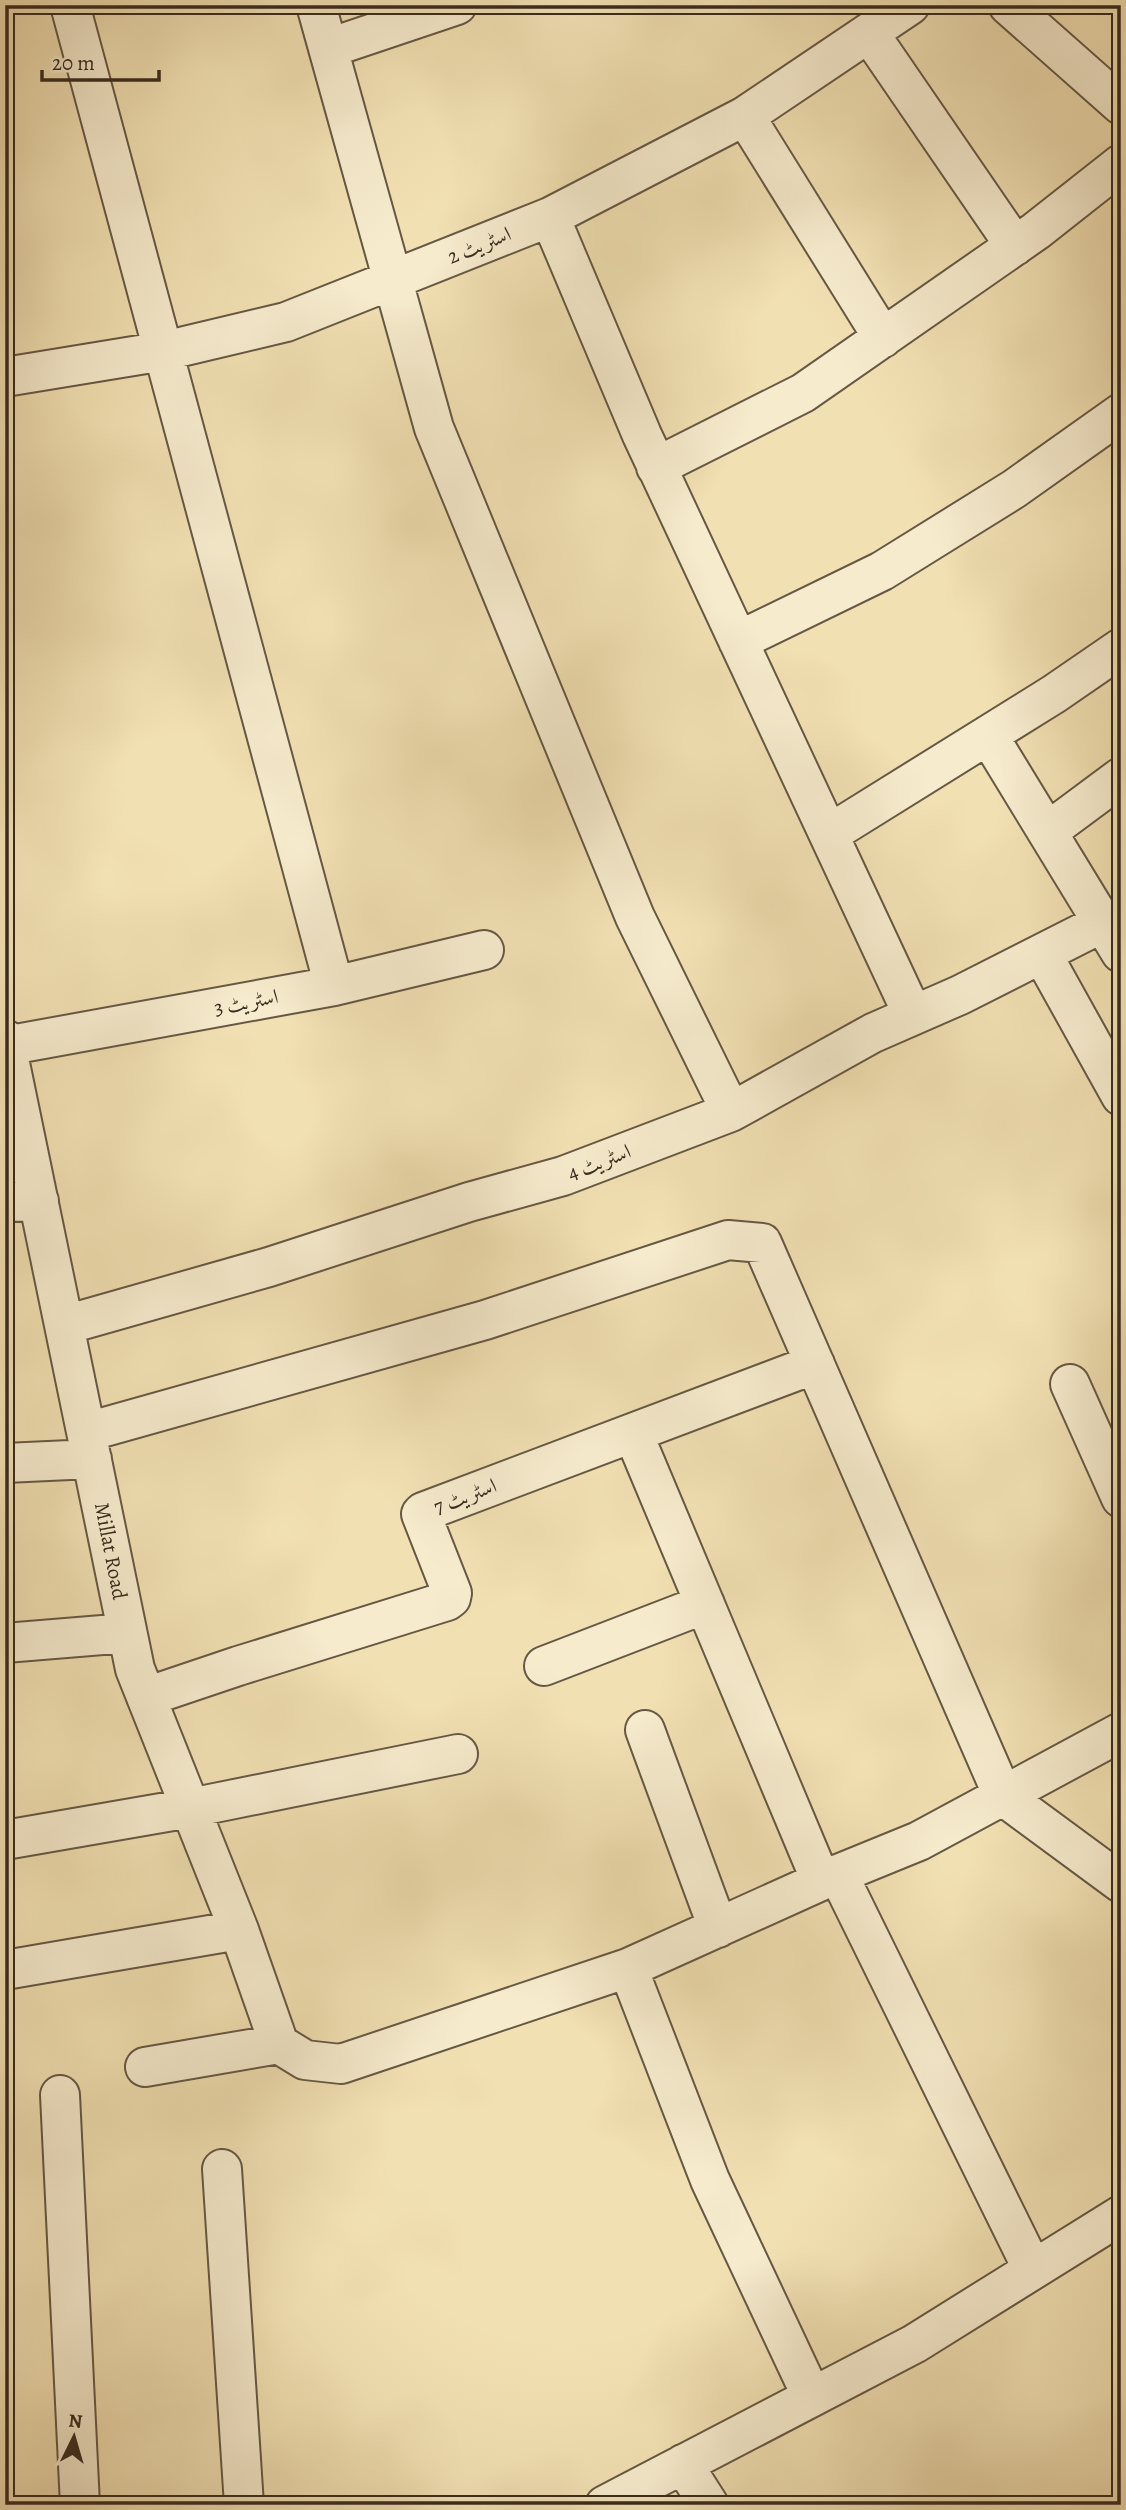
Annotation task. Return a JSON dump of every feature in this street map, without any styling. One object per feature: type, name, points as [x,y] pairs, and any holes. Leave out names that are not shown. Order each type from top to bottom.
[{"type":"street","points":[[70,5],[334,986]]},
{"type":"street","points":[[316,5],[434,428],[635,918],[731,1112]]},
{"type":"street","points":[[328,48],[457,5]]},
{"type":"street","name":"اسٹریٹ 2","points":[[5,377],[164,351],[286,322],[550,217],[745,116],[910,5]]},
{"type":"street","points":[[1008,5],[1121,105]]},
{"type":"street","points":[[869,33],[1015,246]]},
{"type":"street","points":[[745,116],[883,338]]},
{"type":"street","points":[[656,467],[803,393],[1015,246],[1121,163]]},
{"type":"street","points":[[550,217],[656,467],[913,1015]]},
{"type":"street","points":[[738,640],[882,571],[1014,489],[1121,413]]},
{"type":"street","points":[[829,834],[1121,648]]},
{"type":"street","points":[[988,735],[1111,938]]},
{"type":"street","points":[[1047,832],[1121,777]]},
{"type":"street","name":"اسٹریٹ 4","points":[[65,1325],[269,1267],[469,1202],[563,1176],[731,1112],[873,1033],[960,995],[1042,954],[1111,938]]},
{"type":"street","name":"اسٹریٹ 3","points":[[6,1044],[334,986],[484,950]]},
{"type":"street","points":[[1042,954],[1121,1096]]},
{"type":"street","name":"Millat Road","points":[[6,1044],[22,1202],[65,1325],[135,1669],[239,1930],[279,2044]]},
{"type":"street","points":[[5,1463],[90,1446],[728,1240],[762,1242],[1003,1796],[1121,1884]]},
{"type":"street","name":"اسٹریٹ 7","points":[[146,1697],[447,1601],[452,1598],[452,1593],[421,1514],[815,1364]]},
{"type":"street","points":[[1070,1384],[1121,1498]]},
{"type":"street","points":[[633,1433],[705,1604],[830,1878],[1033,2270]]},
{"type":"street","points":[[544,1666],[705,1604]]},
{"type":"street","points":[[5,1643],[127,1633]]},
{"type":"street","points":[[645,1730],[719,1928]]},
{"type":"street","points":[[145,2067],[279,2044],[305,2060],[341,2064],[628,1968],[919,1841],[1121,1732]]},
{"type":"street","points":[[5,1840],[190,1808],[458,1754]]},
{"type":"street","points":[[5,1970],[239,1930]]},
{"type":"street","points":[[628,1968],[710,2180],[812,2397]]},
{"type":"street","points":[[60,2095],[80,2505]]},
{"type":"street","points":[[222,2169],[244,2505]]},
{"type":"street","points":[[605,2505],[914,2344],[1121,2215]]},
{"type":"street","points":[[683,2464],[709,2505]]}]
